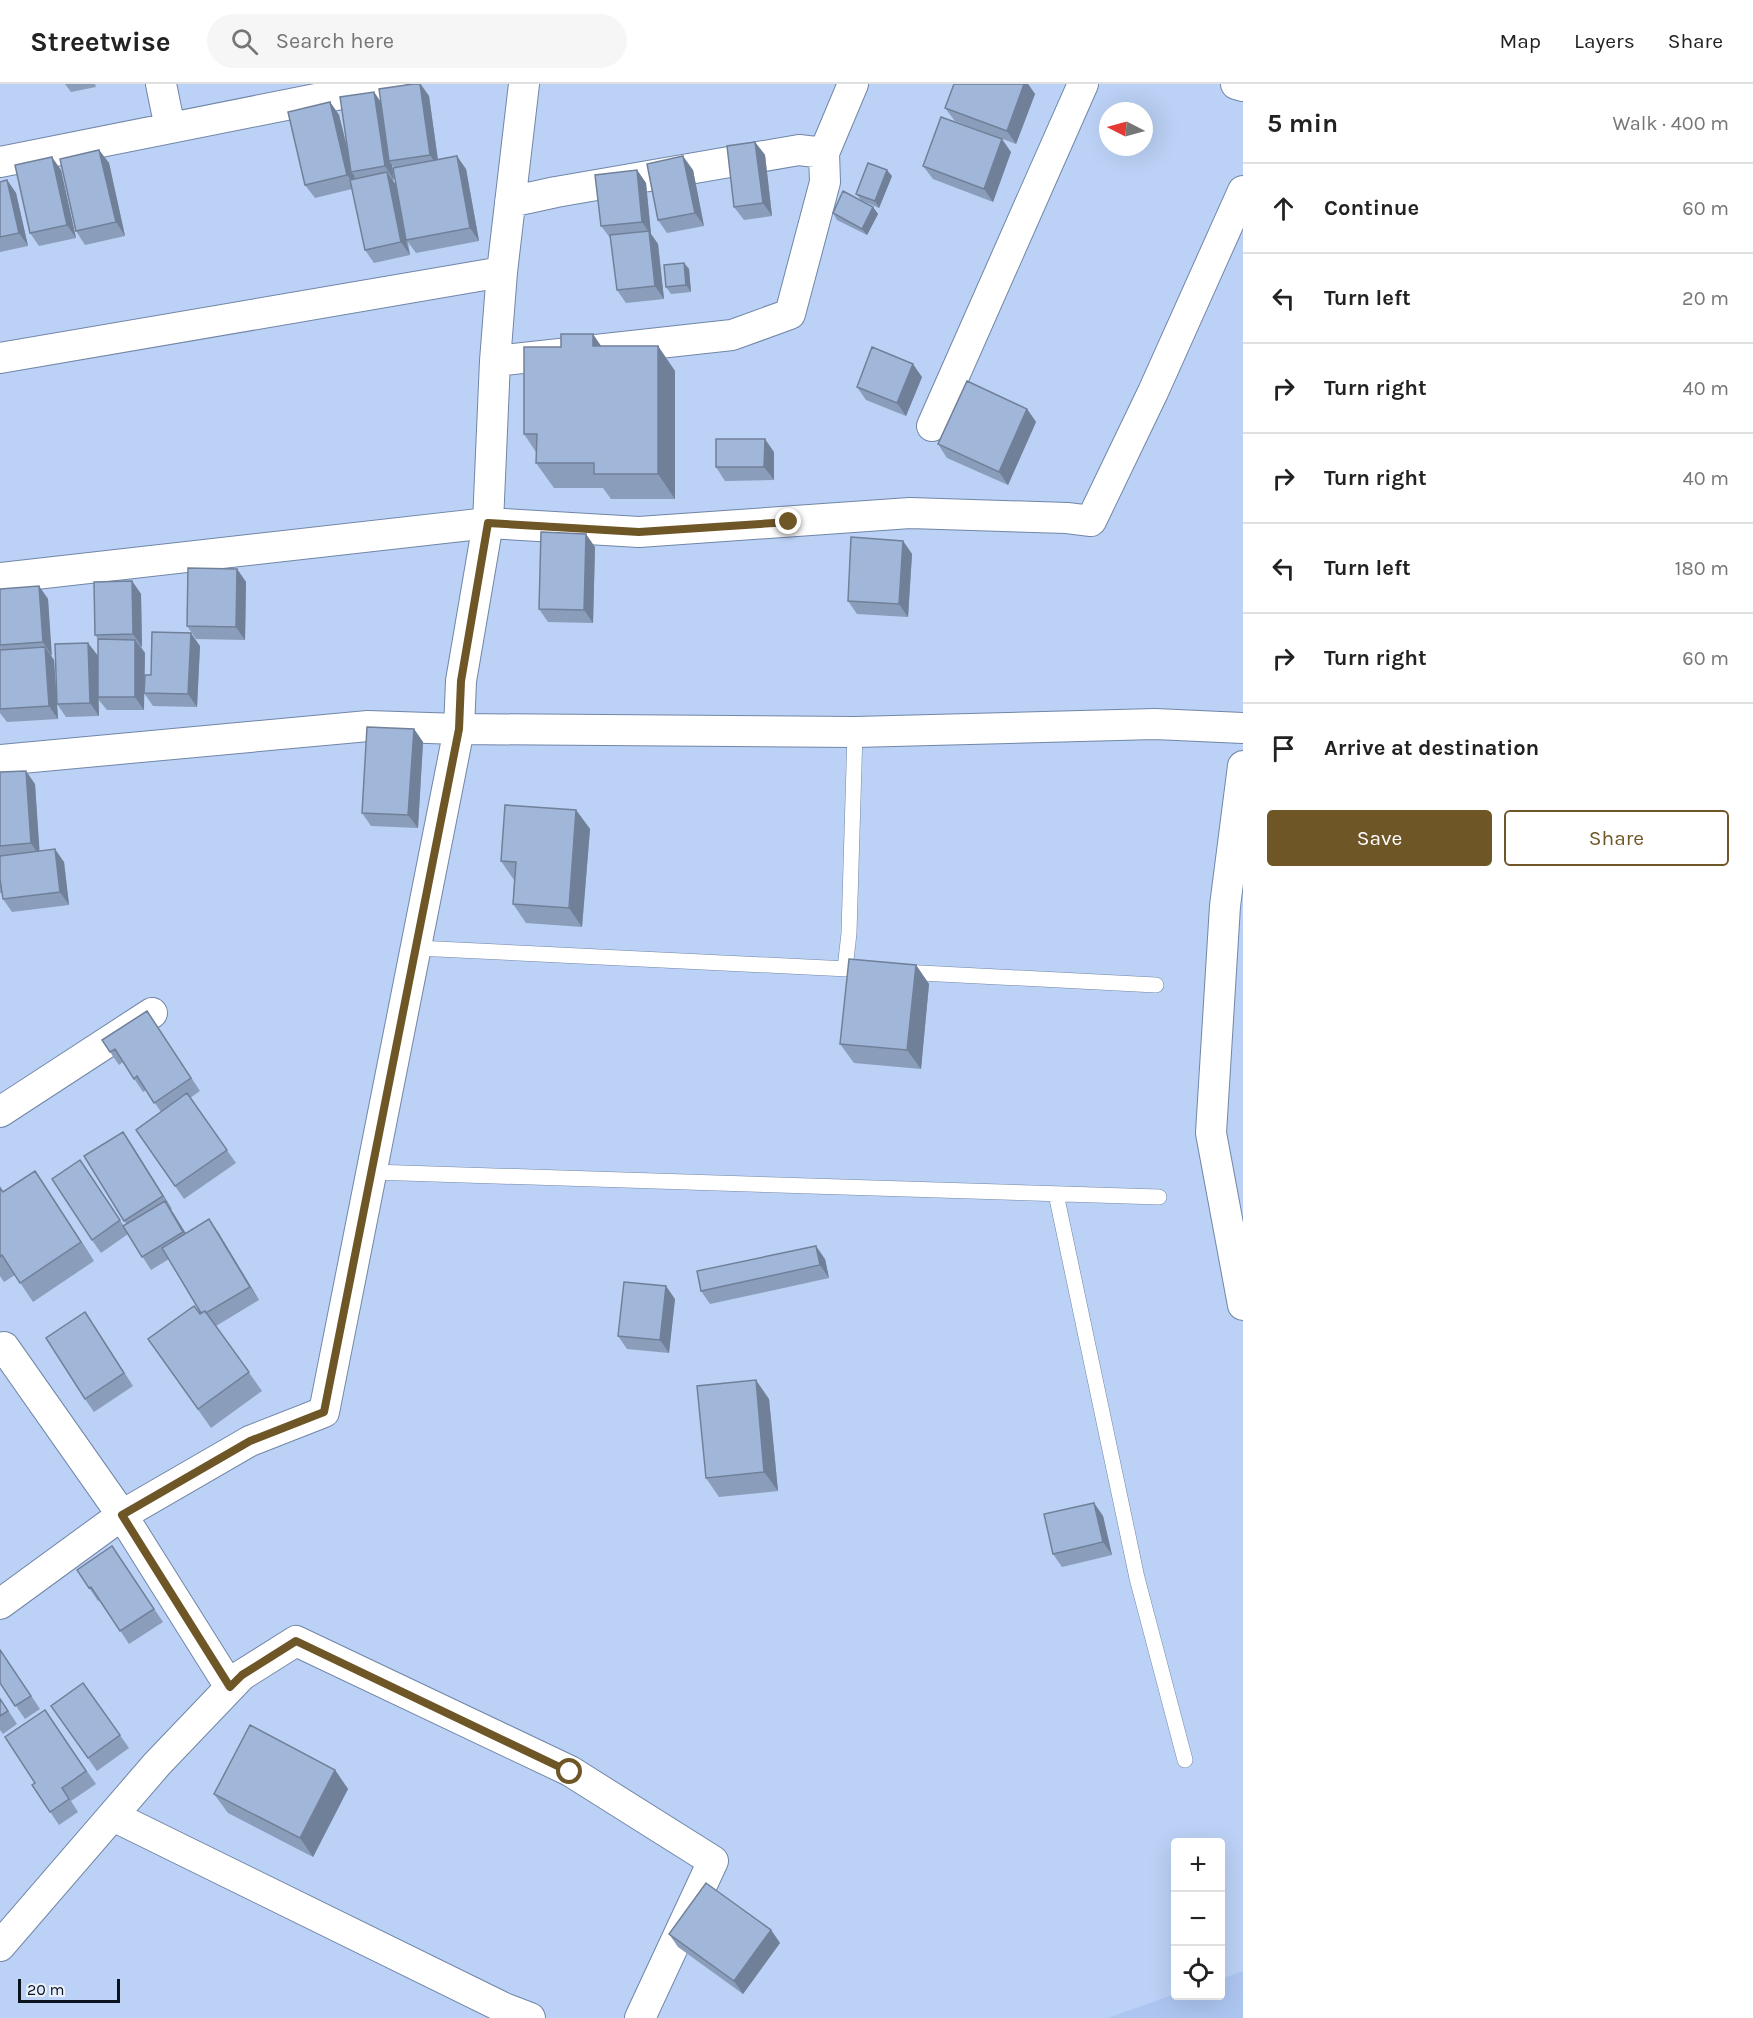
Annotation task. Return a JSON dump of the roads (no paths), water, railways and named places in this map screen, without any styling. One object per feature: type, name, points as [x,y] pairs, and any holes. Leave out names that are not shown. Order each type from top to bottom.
[{"type":"street","points":[[161,84],[170,128]]},
{"type":"street","points":[[0,162],[391,84]]},
{"type":"street","points":[[0,1604],[122,1515],[250,1441],[324,1412],[459,729],[461,681],[488,523],[495,362],[502,272],[524,84]]},
{"type":"street","points":[[495,362],[732,335],[790,314],[825,182],[825,153],[853,84]]},
{"type":"street","points":[[932,426],[1083,84]]},
{"type":"street","points":[[1236,84],[1243,86]]},
{"type":"street","points":[[510,202],[799,150],[825,153]]},
{"type":"street","points":[[0,578],[488,523],[639,532],[910,513],[1067,518],[1091,521],[1153,392],[1243,191]]},
{"type":"street","points":[[0,358],[502,272]]},
{"type":"street","points":[[0,760],[368,726],[459,729],[855,732],[1155,724],[1243,728]]},
{"type":"street","points":[[1243,766],[1225,906],[1211,1133],[1243,1305]]},
{"type":"street","points":[[0,1112],[152,1013]]},
{"type":"street","points":[[0,1349],[4,1347],[122,1515],[230,1687]]},
{"type":"street","points":[[0,1946],[157,1764],[230,1687],[242,1675],[296,1641],[570,1772],[713,1862],[640,2018]]},
{"type":"street","points":[[113,1816],[504,2008],[530,2018]]},
{"type":"lane","points":[[845,969],[849,933],[855,732]]},
{"type":"lane","points":[[416,948],[1156,985]]},
{"type":"lane","points":[[372,1172],[1159,1197]]},
{"type":"lane","points":[[1056,1194],[1137,1578],[1185,1760]]}]
